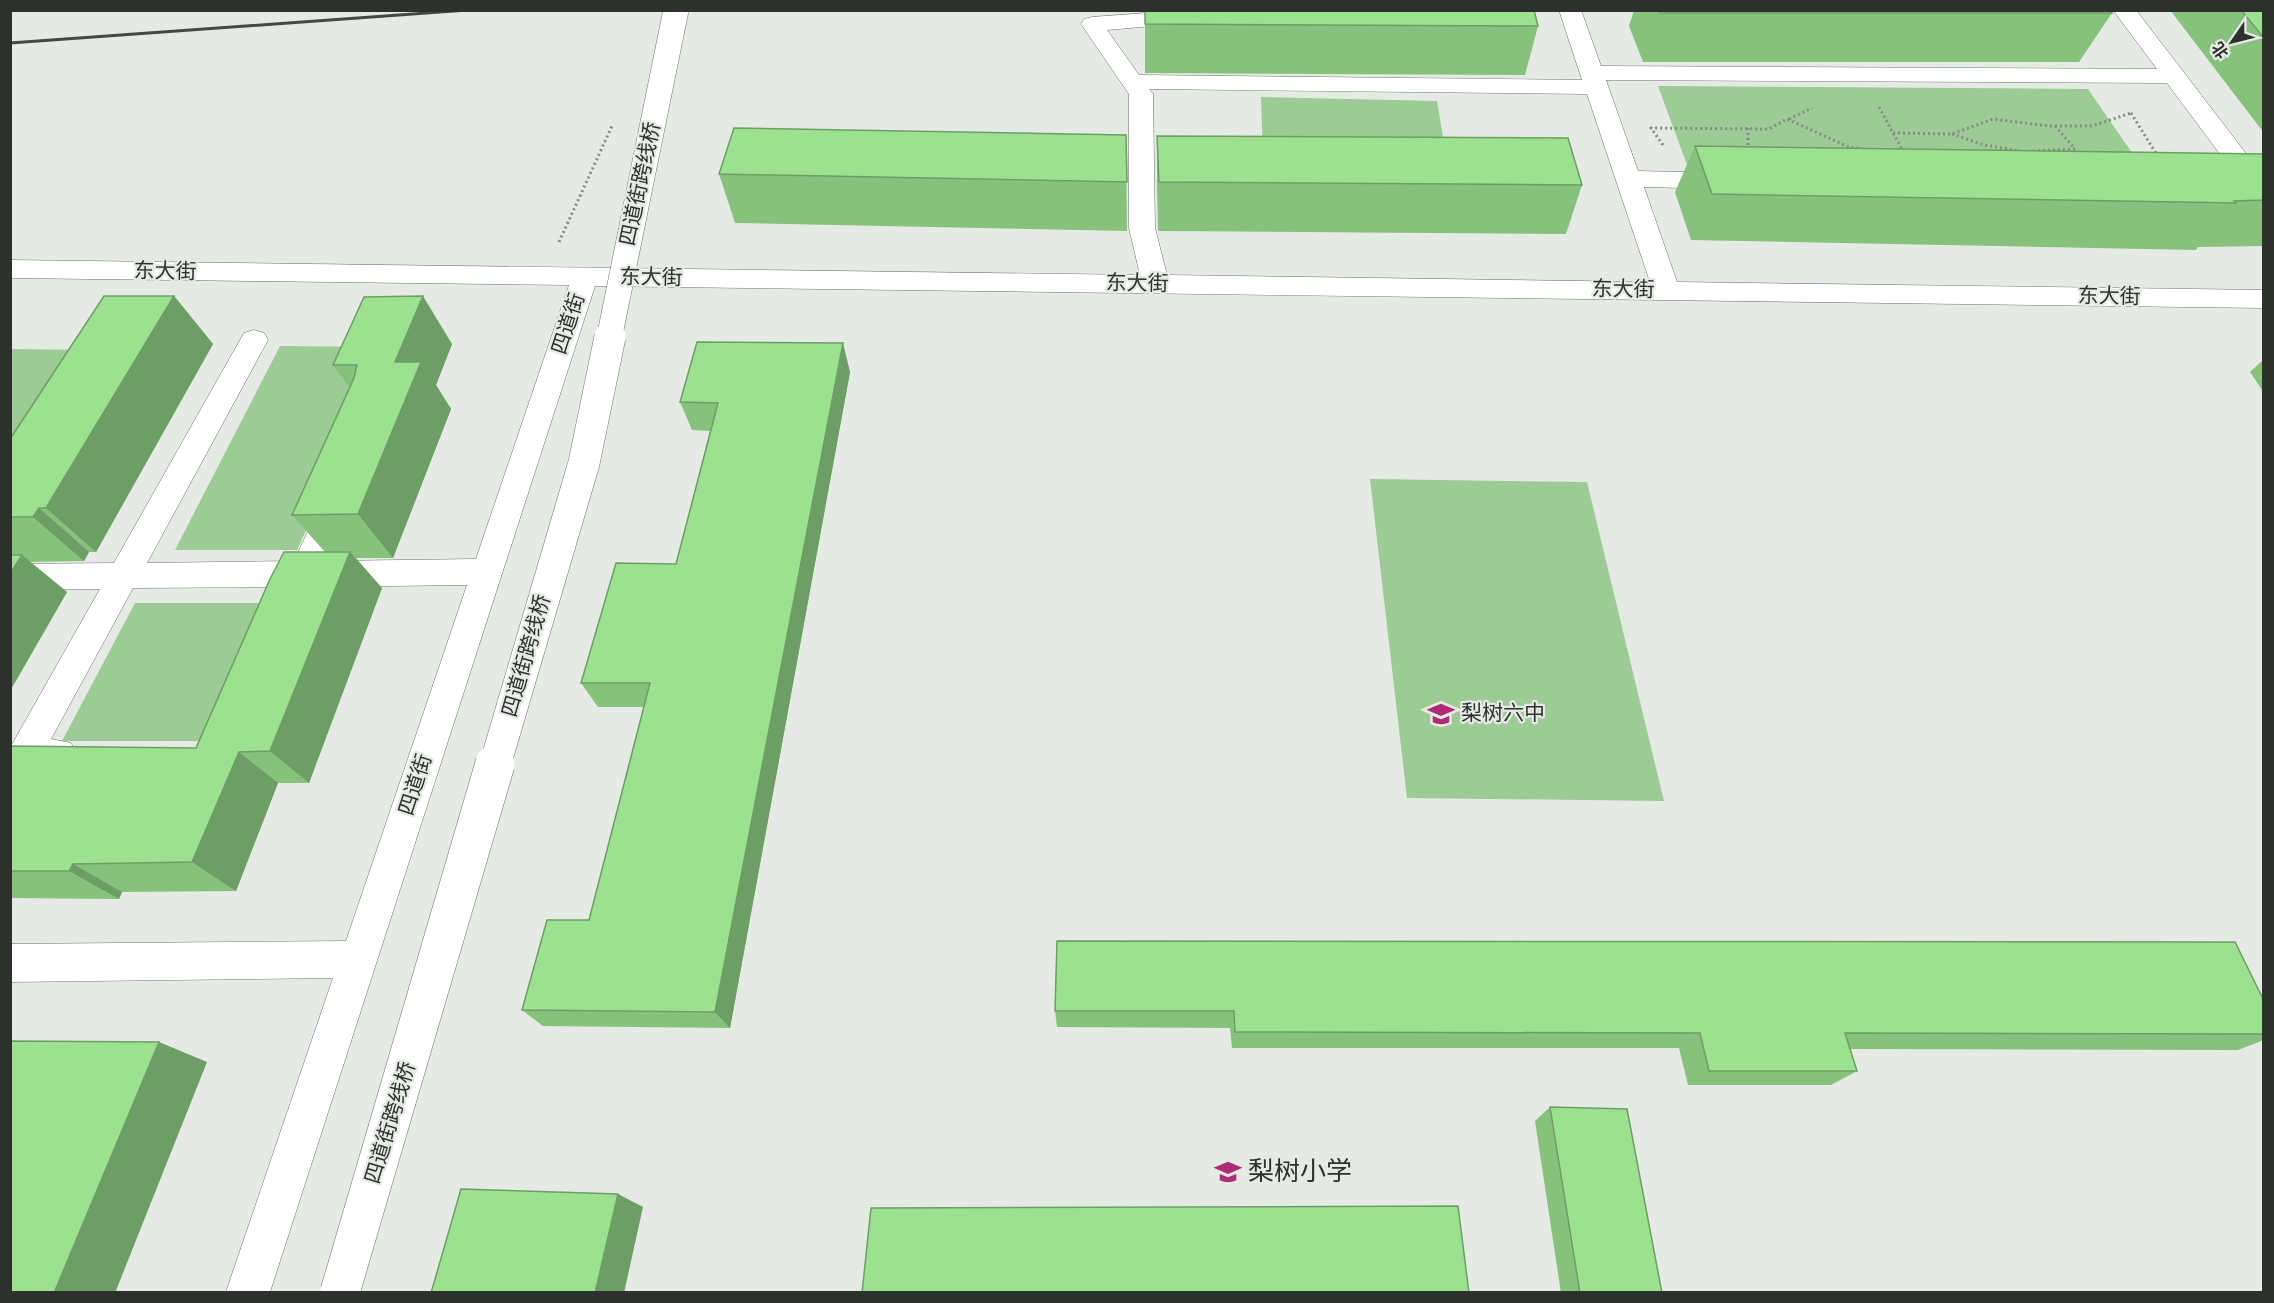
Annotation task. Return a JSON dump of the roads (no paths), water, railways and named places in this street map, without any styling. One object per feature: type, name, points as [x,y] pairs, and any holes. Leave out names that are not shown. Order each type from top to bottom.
[{"type":"street","name":"四道街跨线桥","points":[[340,1293],[584,463],[676,10]]},
{"type":"street","points":[[1570,10],[1667,291]]},
{"type":"street","points":[[2124,10],[2261,192]]},
{"type":"street","points":[[1156,284],[1142,228],[1141,94],[1092,24],[1217,15]]},
{"type":"street","points":[[1133,82],[1594,80],[1861,74],[2174,76]]},
{"type":"street","points":[[1628,179],[1747,181]]},
{"type":"street","points":[[2223,187],[2261,192]]},
{"type":"street","name":"东大街","points":[[10,270],[2264,299]]},
{"type":"street","name":"四道街","points":[[248,1293],[585,277]]},
{"type":"street","points":[[84,754],[25,754],[254,340]]},
{"type":"street","points":[[286,617],[347,477]]},
{"type":"street","points":[[10,577],[487,572]]},
{"type":"street","points":[[10,963],[358,959]]},
{"type":"railway","points":[[10,43],[468,10]]},
{"type":"place","name":"梨树六中","points":[[1441,714]]},
{"type":"place","name":"梨树小学","points":[[1228,1172]]}]
